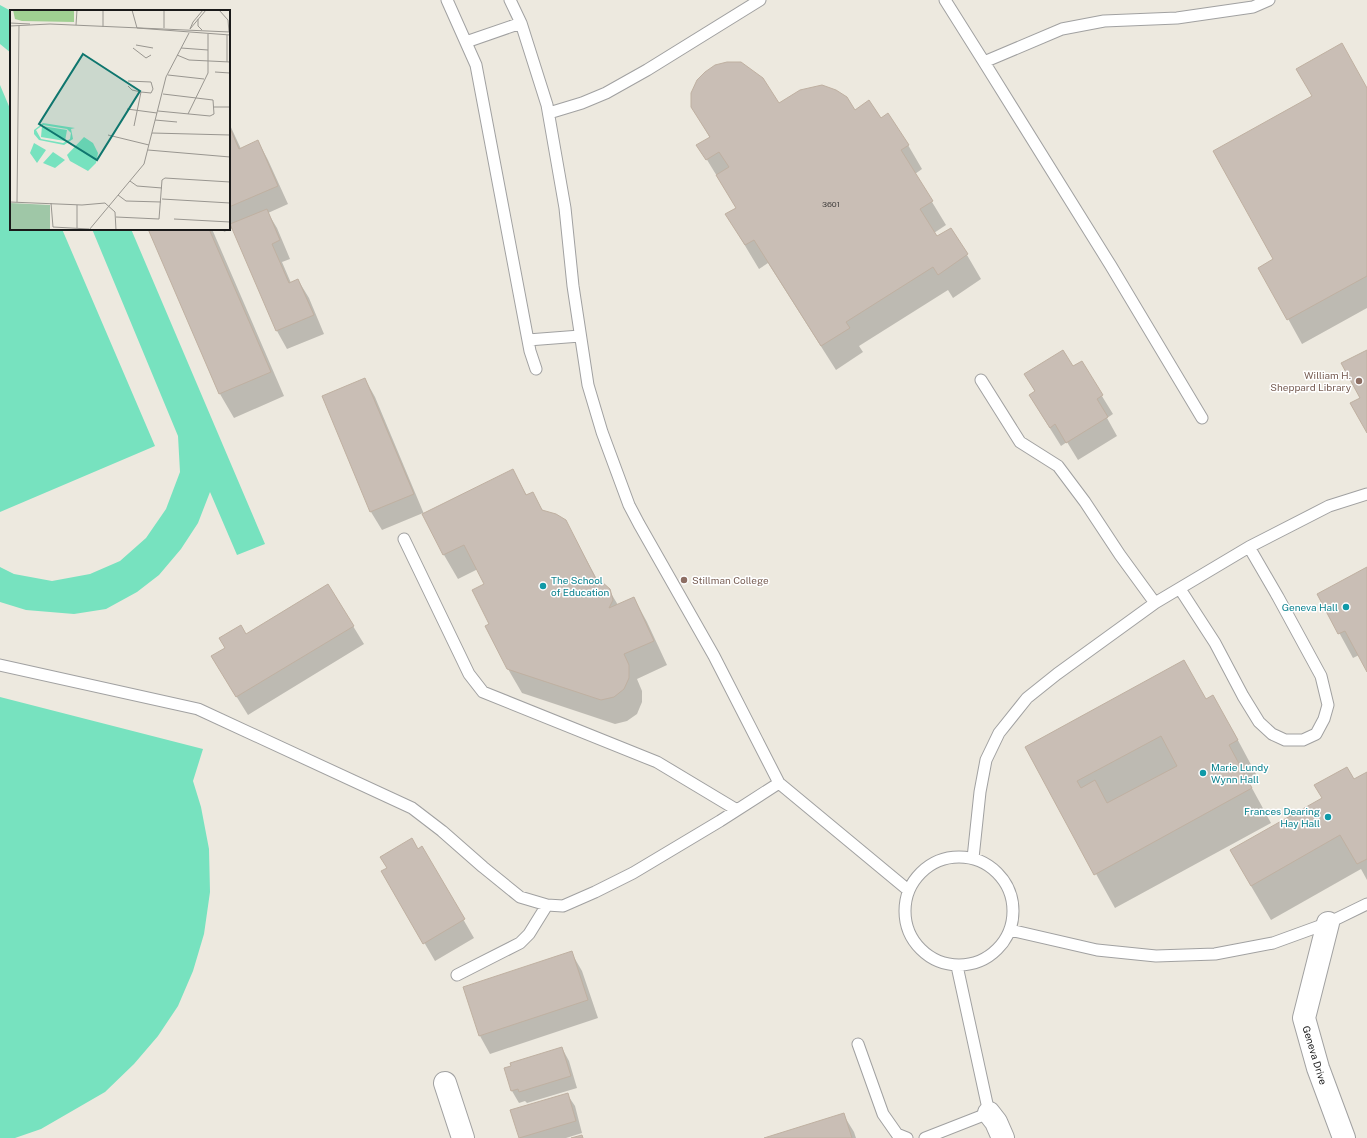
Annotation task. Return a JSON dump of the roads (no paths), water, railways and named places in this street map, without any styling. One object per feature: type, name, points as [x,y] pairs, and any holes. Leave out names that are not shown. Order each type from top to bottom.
[{"type":"street","name":"Geneva Drive","points":[[1328,924],[1304,1018],[1318,1068],[1344,1138]]},
{"type":"street","points":[[445,1083],[463,1138]]},
{"type":"street","points":[[989,1113],[996,1122],[1003,1138]]},
{"type":"lane","points":[[446,0],[476,65],[528,340],[536,369]]},
{"type":"lane","points":[[510,0],[521,23],[548,105],[565,208],[573,286],[588,385],[602,432],[629,505],[714,656],[779,783],[908,890]]},
{"type":"lane","points":[[549,113],[582,103],[606,93],[647,70],[760,0]]},
{"type":"lane","points":[[945,0],[1112,266],[1202,418]]},
{"type":"lane","points":[[984,62],[1062,29],[1104,21],[1184,16],[1253,6],[1269,0]]},
{"type":"lane","points":[[466,42],[521,23]]},
{"type":"lane","points":[[528,340],[580,336]]},
{"type":"lane","points":[[981,380],[1020,442],[1058,466],[1085,502],[1155,603]]},
{"type":"lane","points":[[973,858],[980,792],[986,760],[998,733],[1027,698],[1057,674],[1155,603],[1249,547],[1329,506],[1367,494]]},
{"type":"lane","points":[[404,539],[469,674],[483,692],[657,762],[737,810]]},
{"type":"lane","points":[[1180,589],[1215,643],[1243,696],[1259,722],[1272,734],[1285,740],[1303,740],[1316,734],[1324,719],[1328,705],[1321,676],[1249,547]]},
{"type":"lane","points":[[0,665],[198,709],[412,808],[520,897],[547,905],[563,906],[633,873],[779,783]]},
{"type":"lane","points":[[958,856],[973,858],[990,866],[1003,878],[1011,894],[1014,912],[1010,930],[1002,945],[990,956],[974,964],[957,966],[940,963],[925,954],[912,941],[906,924],[904,907],[908,890],[916,876],[928,866],[942,859],[958,856]]},
{"type":"lane","points":[[1010,930],[1097,950],[1156,956],[1214,954],[1273,944],[1328,924],[1367,904]]},
{"type":"lane","points":[[457,975],[520,943],[529,934],[547,905]]},
{"type":"lane","points":[[924,1138],[989,1113],[957,966]]},
{"type":"lane","points":[[858,1044],[884,1114],[897,1134],[907,1138]]},
{"type":"place","name":"William H. Sheppard Library","points":[[1359,381]]},
{"type":"place","name":"Stillman College","points":[[684,580]]},
{"type":"place","name":"The School of Education","points":[[543,586]]},
{"type":"place","name":"Geneva Hall","points":[[1346,607]]},
{"type":"place","name":"Marie Lundy Wynn Hall","points":[[1203,773]]},
{"type":"place","name":"Frances Dearing Hay Hall","points":[[1328,817]]}]
